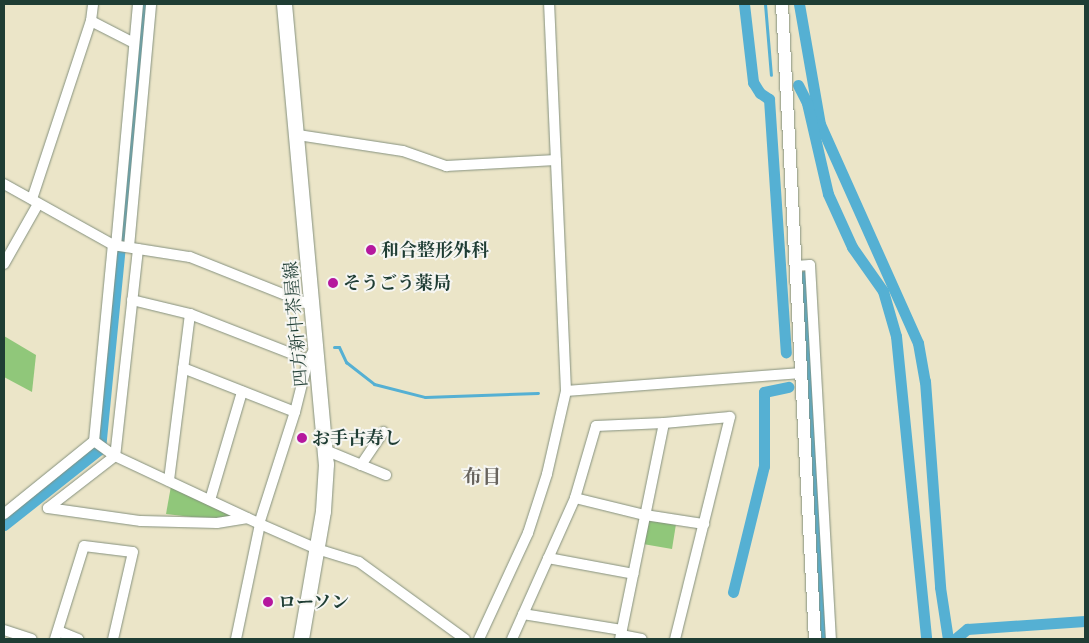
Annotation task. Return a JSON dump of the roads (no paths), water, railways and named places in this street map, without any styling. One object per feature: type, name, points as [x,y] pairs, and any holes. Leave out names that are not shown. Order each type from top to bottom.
[{"type":"main road","name":"四方新中茶屋線","points":[[284,4],[298,134],[325,450],[323,510],[318,549],[301,639]]},
{"type":"street","points":[[4,264],[35,202],[91,21],[93,4]]},
{"type":"street","points":[[138,4],[134,43],[123,246],[132,300],[115,456],[48,508],[141,521],[217,523],[248,518]]},
{"type":"street","points":[[4,514],[99,444],[152,4]]},
{"type":"street","points":[[479,639],[528,532],[547,474],[566,391],[549,4]]},
{"type":"street","points":[[782,4],[815,639]]},
{"type":"street","points":[[91,21],[134,43]]},
{"type":"street","points":[[298,134],[403,151],[446,166],[556,160]]},
{"type":"street","points":[[4,184],[35,202],[123,246],[190,257],[226,269],[313,306]]},
{"type":"street","points":[[795,266],[810,265],[831,639]]},
{"type":"street","points":[[132,300],[190,314],[308,360]]},
{"type":"street","points":[[169,481],[190,314]]},
{"type":"street","points":[[236,639],[259,524],[295,412],[308,360],[317,346]]},
{"type":"street","points":[[183,368],[295,412]]},
{"type":"street","points":[[566,391],[801,373]]},
{"type":"street","points":[[210,500],[242,392]]},
{"type":"street","points":[[512,639],[574,498],[596,426],[730,418],[675,639]]},
{"type":"street","points":[[621,635],[664,423]]},
{"type":"street","points":[[361,465],[383,432]]},
{"type":"street","points":[[99,444],[115,456],[259,524],[318,549],[359,562],[377,573],[465,639]]},
{"type":"street","points":[[325,450],[386,475]]},
{"type":"street","points":[[574,498],[645,515],[704,524]]},
{"type":"street","points":[[78,639],[57,635],[84,546],[133,552],[113,639]]},
{"type":"street","points":[[548,558],[634,574]]},
{"type":"street","points":[[523,614],[642,639]]},
{"type":"street","points":[[4,630],[32,639]]},
{"type":"waterway","points":[[4,525],[100,449],[144,4]]},
{"type":"waterway","points":[[744,4],[753,82],[760,93],[769,99],[786,352]]},
{"type":"waterway","points":[[765,4],[771,75]]},
{"type":"waterway","points":[[799,4],[820,124],[918,343],[925,381],[940,587],[948,639]]},
{"type":"waterway","points":[[798,85],[807,103],[828,194],[852,247],[883,291],[896,336],[926,639]]},
{"type":"waterway","points":[[805,276],[825,639]]},
{"type":"waterway","points":[[334,347],[339,347],[346,362],[374,384],[425,397],[538,393]]},
{"type":"waterway","points":[[733,592],[764,466],[764,392],[788,387]]},
{"type":"waterway","points":[[955,639],[967,629],[1085,621]]},
{"type":"place","name":"和合整形外科","points":[[371,250]]},
{"type":"place","name":"そうごう薬局","points":[[333,283]]},
{"type":"place","name":"お手古寿し","points":[[302,438]]},
{"type":"place","name":"ローソン","points":[[268,602]]},
{"type":"district","name":"布目","points":[[482,477]]}]
